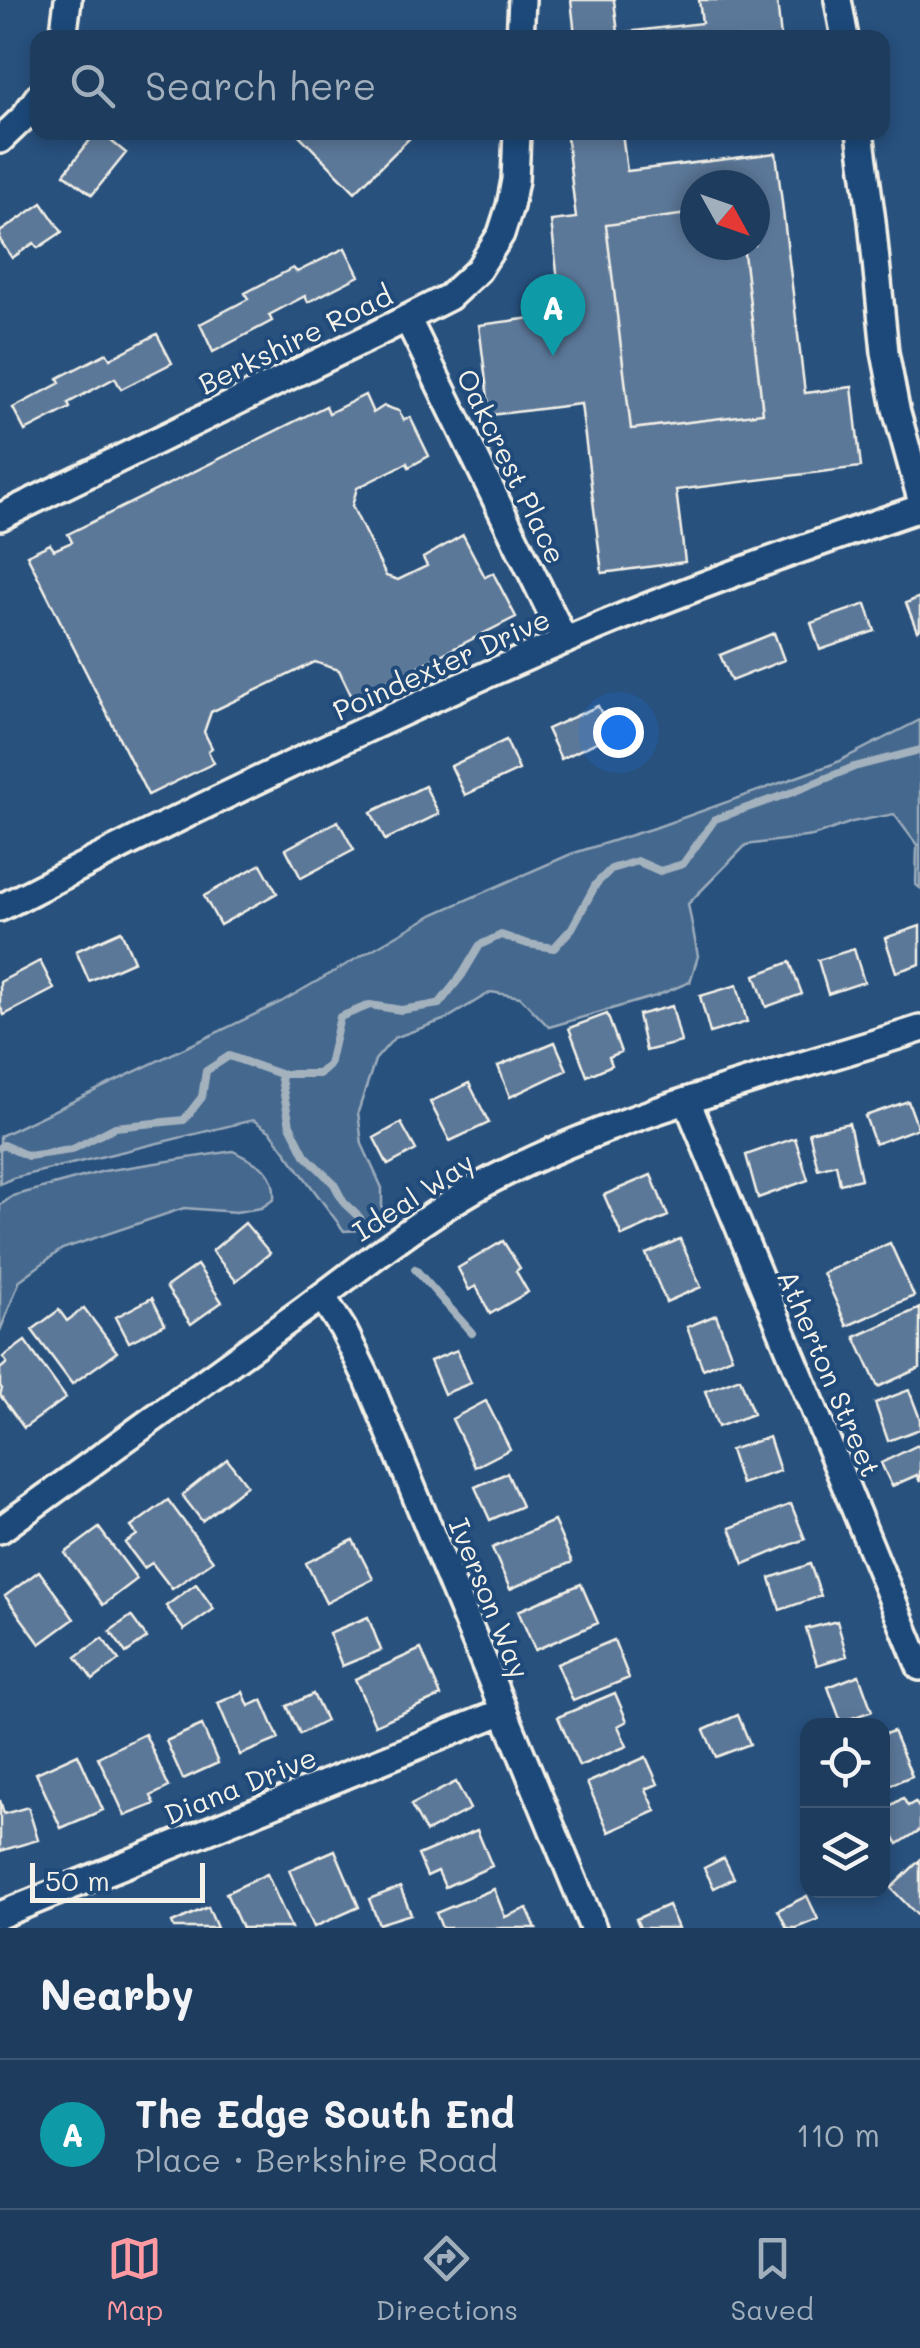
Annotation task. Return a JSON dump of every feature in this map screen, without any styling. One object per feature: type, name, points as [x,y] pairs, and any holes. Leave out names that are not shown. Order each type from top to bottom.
[{"type":"street","points":[[64,30],[68,0]]},
{"type":"street","points":[[520,30],[522,0]]},
{"type":"street","points":[[838,0],[844,30]]},
{"type":"street","points":[[0,140],[30,108]]},
{"type":"street","name":"Berkshire Road","points":[[0,517],[407,318],[469,281],[501,234],[515,180],[516,140]]},
{"type":"street","points":[[861,140],[884,352],[920,496]]},
{"type":"street","name":"Oakcrest Place","points":[[407,318],[566,640]]},
{"type":"street","name":"Poindexter Drive","points":[[0,908],[227,794],[566,640],[790,552],[920,508]]},
{"type":"street","name":"Ideal Way","points":[[0,1530],[430,1218],[491,1180],[578,1139],[920,1028]]},
{"type":"street","name":"Atherton Street","points":[[687,1101],[920,1667]]},
{"type":"street","name":"Iverson Way","points":[[322,1296],[368,1380],[593,1928]]},
{"type":"street","name":"Diana Drive","points":[[0,1916],[504,1711]]},
{"type":"shaded area","points":[[920,720],[920,888],[916,885],[917,845],[894,814],[852,822],[813,836],[746,845],[688,904],[698,956],[690,982],[549,1027],[520,997],[491,992],[446,1019],[394,1038],[375,1060],[358,1112],[362,1144],[382,1188],[382,1216],[363,1230],[344,1231],[271,1132],[253,1120],[0,1184],[0,1136],[281,1002],[434,914],[571,854],[833,764]]},
{"type":"shaded area","points":[[233,1151],[268,1174],[274,1199],[261,1208],[236,1212],[184,1208],[62,1249],[20,1280],[0,1331],[0,1205],[13,1196],[104,1171]]},
{"type":"building","points":[[571,0],[614,0],[618,30],[574,30]]},
{"type":"building","points":[[699,0],[777,0],[780,30],[643,30],[702,23]]},
{"type":"building","points":[[90,140],[110,140],[126,153],[92,195],[64,174]]},
{"type":"building","points":[[304,140],[408,140],[355,192]]},
{"type":"building","points":[[567,140],[623,140],[627,171],[776,153],[805,393],[852,387],[861,467],[676,490],[685,562],[602,573],[581,404],[490,415],[479,325],[562,314],[551,221],[576,218]],"holes":[[[680,170],[770,170],[770,260],[745,260],[763,413],[631,429],[606,225],[680,215]]]},
{"type":"building","points":[[42,203],[62,232],[38,248],[34,243],[12,258],[0,240],[0,232]]},
{"type":"building","points":[[680,215],[680,260],[745,260],[763,413],[631,429],[606,225]]},
{"type":"building","points":[[345,248],[359,276],[308,302],[305,296],[269,315],[272,321],[213,352],[200,324],[248,299],[245,293],[293,268],[297,272]]},
{"type":"building","points":[[157,334],[172,363],[121,389],[115,378],[68,403],[70,408],[25,431],[13,408],[60,383],[58,378],[107,353],[110,359]]},
{"type":"building","points":[[365,395],[373,413],[384,406],[399,411],[404,420],[410,417],[429,456],[357,488],[352,506],[386,576],[398,580],[427,566],[423,558],[463,535],[485,577],[493,573],[516,617],[353,699],[339,670],[315,662],[211,712],[204,732],[214,763],[148,795],[27,555],[50,544],[54,550],[72,542],[68,534],[326,406],[329,413]]},
{"type":"building","points":[[920,597],[920,629],[917,631],[906,603]]},
{"type":"building","points":[[866,604],[875,631],[820,650],[811,623]]},
{"type":"building","points":[[774,633],[784,660],[731,681],[720,655]]},
{"type":"building","points":[[598,706],[612,735],[561,759],[547,729]]},
{"type":"building","points":[[506,740],[519,770],[465,795],[451,766]]},
{"type":"building","points":[[425,786],[439,814],[385,840],[371,812]]},
{"type":"building","points":[[338,821],[354,850],[301,878],[286,849]]},
{"type":"building","points":[[261,864],[277,893],[220,925],[204,896]]},
{"type":"building","points":[[920,926],[920,964],[896,972],[885,938]]},
{"type":"building","points":[[121,931],[134,961],[89,981],[76,951]]},
{"type":"building","points":[[854,949],[864,982],[828,994],[818,960]]},
{"type":"building","points":[[40,961],[54,989],[4,1015],[0,982]]},
{"type":"building","points":[[790,962],[802,994],[766,1007],[755,975]]},
{"type":"building","points":[[737,985],[747,1022],[710,1033],[700,996]]},
{"type":"building","points":[[672,1006],[681,1042],[646,1051],[638,1015]]},
{"type":"building","points":[[607,1014],[621,1052],[609,1057],[612,1065],[587,1076],[569,1028]]},
{"type":"building","points":[[555,1042],[567,1070],[510,1097],[498,1066]]},
{"type":"building","points":[[469,1083],[489,1123],[450,1141],[430,1102]]},
{"type":"building","points":[[908,1101],[918,1128],[875,1144],[865,1116]]},
{"type":"building","points":[[401,1123],[416,1150],[388,1165],[374,1138]]},
{"type":"building","points":[[849,1123],[861,1179],[840,1184],[836,1164],[818,1169],[809,1132]]},
{"type":"building","points":[[795,1138],[808,1180],[758,1198],[746,1155]]},
{"type":"building","points":[[651,1175],[668,1216],[622,1236],[604,1195]]},
{"type":"building","points":[[245,1223],[270,1253],[236,1281],[212,1251]]},
{"type":"building","points":[[680,1239],[701,1287],[666,1302],[646,1254]]},
{"type":"building","points":[[503,1241],[520,1268],[516,1271],[528,1292],[490,1314],[476,1286],[469,1290],[458,1268]]},
{"type":"building","points":[[890,1243],[914,1296],[847,1326],[823,1273]]},
{"type":"building","points":[[197,1265],[222,1302],[191,1324],[166,1287]]},
{"type":"building","points":[[152,1298],[165,1324],[129,1342],[116,1317]]},
{"type":"building","points":[[84,1308],[117,1352],[72,1384],[32,1330],[59,1310],[67,1321]]},
{"type":"building","points":[[920,1308],[920,1368],[878,1387],[855,1337]]},
{"type":"building","points":[[716,1315],[732,1357],[703,1369],[687,1327]]},
{"type":"building","points":[[25,1341],[66,1398],[24,1428],[0,1395],[0,1369],[7,1363],[3,1357]]},
{"type":"building","points":[[457,1350],[471,1383],[444,1394],[430,1361]]},
{"type":"building","points":[[740,1378],[753,1414],[718,1427],[705,1391]]},
{"type":"building","points":[[909,1390],[920,1429],[888,1441],[875,1403]]},
{"type":"building","points":[[486,1401],[510,1449],[475,1467],[452,1419]]},
{"type":"building","points":[[769,1437],[780,1471],[741,1484],[730,1450]]},
{"type":"building","points":[[918,1445],[920,1482],[917,1475],[892,1486],[881,1463]]},
{"type":"building","points":[[227,1459],[247,1485],[202,1521],[182,1495]]},
{"type":"building","points":[[507,1473],[522,1506],[490,1520],[475,1487]]},
{"type":"building","points":[[168,1500],[213,1561],[172,1589],[152,1563],[144,1568],[125,1543],[137,1535],[131,1527]]},
{"type":"building","points":[[791,1504],[805,1539],[744,1564],[730,1528]]},
{"type":"building","points":[[554,1521],[572,1562],[510,1589],[492,1548]]},
{"type":"building","points":[[99,1528],[137,1579],[103,1605],[65,1553]]},
{"type":"building","points":[[353,1540],[373,1579],[326,1603],[306,1563]]},
{"type":"building","points":[[810,1564],[821,1596],[780,1610],[770,1578]]},
{"type":"building","points":[[39,1571],[74,1619],[40,1644],[5,1596]]},
{"type":"building","points":[[196,1584],[214,1609],[184,1630],[166,1606]]},
{"type":"building","points":[[581,1584],[598,1623],[535,1650],[518,1611]]},
{"type":"building","points":[[131,1616],[147,1638],[126,1653],[110,1631]]},
{"type":"building","points":[[368,1617],[381,1650],[342,1666],[329,1633]]},
{"type":"building","points":[[837,1621],[847,1656],[817,1665],[806,1629]]},
{"type":"building","points":[[102,1638],[119,1660],[93,1680],[76,1657]]},
{"type":"building","points":[[614,1640],[629,1678],[573,1701],[557,1664]]},
{"type":"building","points":[[421,1649],[441,1696],[375,1725],[355,1679]]},
{"type":"building","points":[[859,1675],[872,1711],[840,1718],[828,1687]]},
{"type":"building","points":[[243,1692],[249,1706],[262,1700],[279,1739],[240,1755],[218,1703]]},
{"type":"building","points":[[615,1693],[627,1721],[618,1726],[627,1746],[579,1766],[558,1717]]},
{"type":"building","points":[[313,1694],[326,1721],[300,1734],[287,1706]]},
{"type":"building","points":[[738,1715],[750,1744],[716,1757],[704,1730]]},
{"type":"building","points":[[202,1725],[218,1763],[183,1779],[166,1741]]},
{"type":"building","points":[[893,1731],[912,1776],[890,1785]]},
{"type":"building","points":[[145,1734],[169,1787],[151,1796],[155,1804],[125,1816],[98,1757]]},
{"type":"building","points":[[78,1754],[103,1810],[61,1828],[36,1773]]},
{"type":"building","points":[[646,1757],[658,1784],[646,1789],[656,1811],[609,1832],[587,1783]]},
{"type":"building","points":[[456,1782],[470,1809],[426,1832],[411,1805]]},
{"type":"building","points":[[903,1798],[908,1806],[915,1802],[920,1809],[920,1830],[898,1844],[890,1831],[890,1806]]},
{"type":"building","points":[[0,1800],[4,1814],[28,1807],[38,1840],[0,1851]]},
{"type":"building","points":[[477,1830],[492,1866],[445,1887],[438,1871],[427,1876],[418,1855]]},
{"type":"building","points":[[335,1850],[359,1907],[314,1927],[289,1870]]},
{"type":"building","points":[[724,1858],[734,1878],[714,1888],[704,1868]]},
{"type":"building","points":[[920,1860],[920,1918],[891,1888]]},
{"type":"building","points":[[267,1874],[291,1928],[242,1928],[226,1893]]},
{"type":"building","points":[[400,1887],[411,1914],[379,1924],[369,1899]]},
{"type":"building","points":[[494,1889],[505,1917],[527,1908],[536,1928],[442,1928],[436,1913]]},
{"type":"building","points":[[808,1898],[818,1919],[787,1928],[778,1910]]},
{"type":"building","points":[[668,1905],[678,1928],[640,1928],[636,1919]]},
{"type":"building","points":[[208,1907],[217,1928],[174,1928],[172,1923]]},
{"type":"waterway","points":[[0,1147],[28,1156],[71,1150],[115,1127],[184,1120],[202,1097],[206,1071],[229,1056],[280,1074],[319,1074],[329,1065],[340,1017],[370,1005],[401,1010],[439,1004],[480,945],[501,935],[554,948],[572,928],[596,884],[611,869],[637,861],[660,871],[683,864],[715,819],[854,767],[920,750]]},
{"type":"waterway","points":[[280,1074],[290,1125],[305,1155],[360,1218]]},
{"type":"waterway","points":[[415,1269],[472,1333]]},
{"type":"place","name":"The Edge South End","points":[[553,356]]}]
